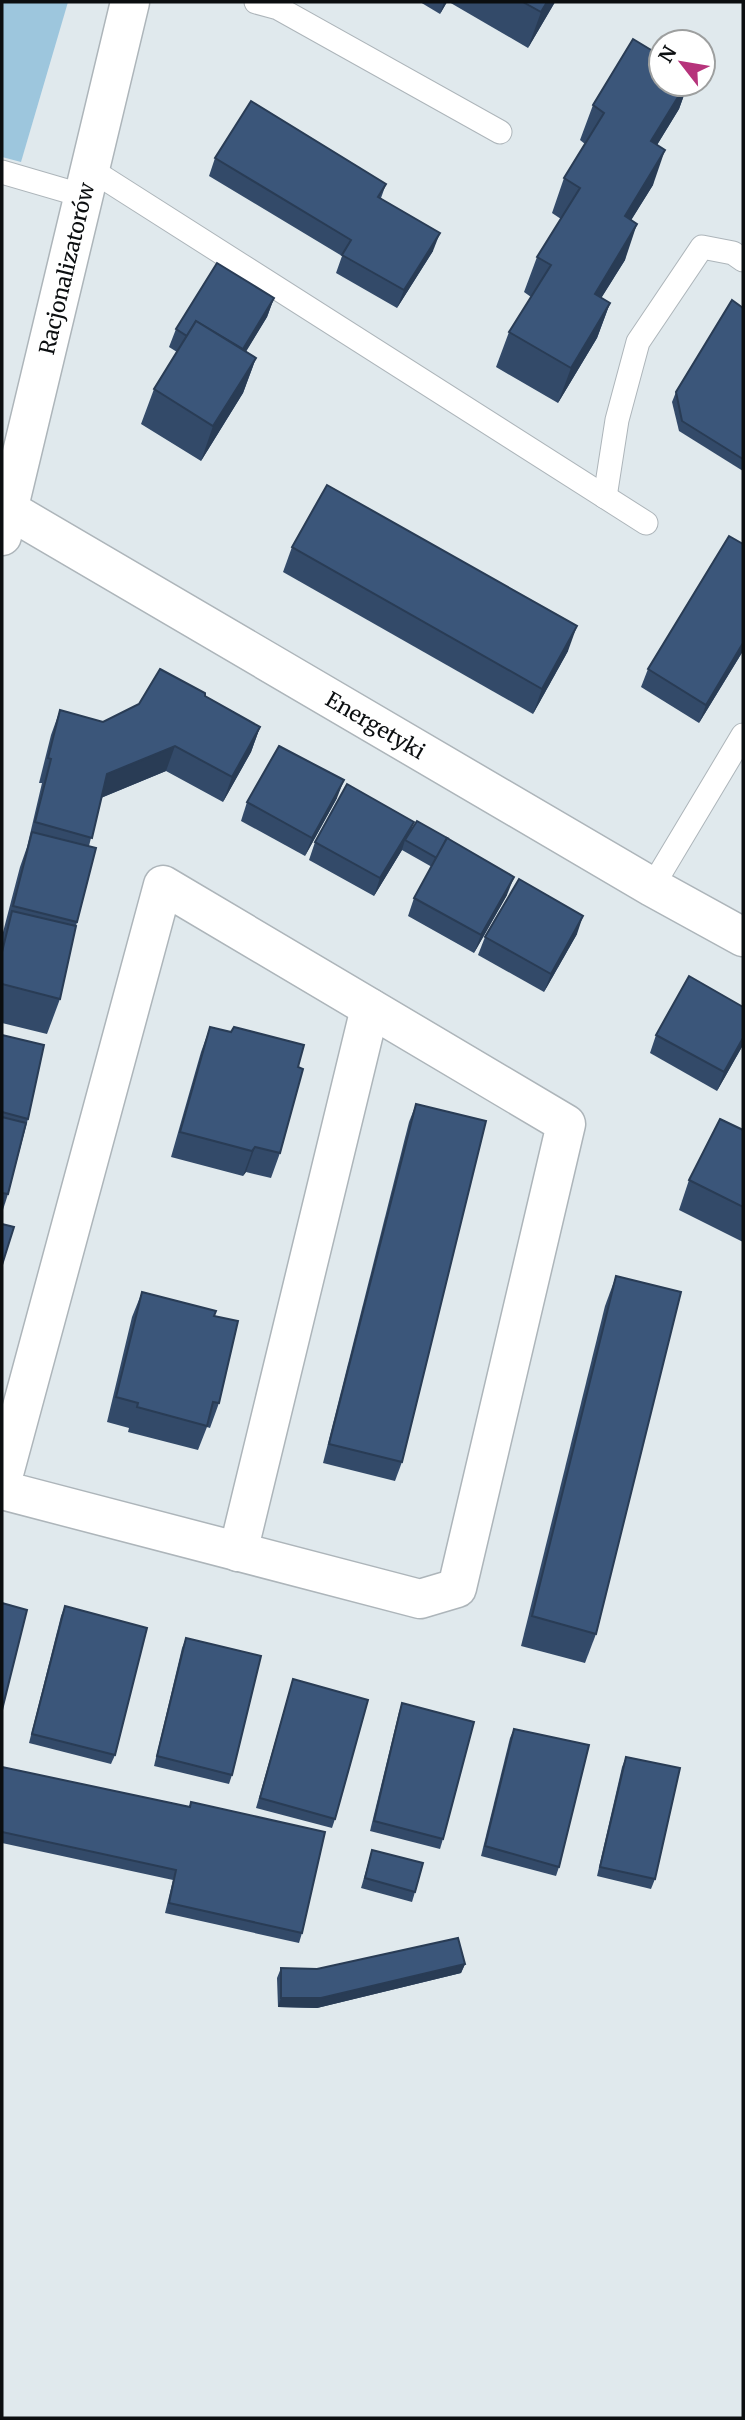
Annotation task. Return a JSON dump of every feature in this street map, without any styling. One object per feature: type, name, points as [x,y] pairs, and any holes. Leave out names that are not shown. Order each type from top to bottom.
[{"type":"street","name":"Racjonalizatorów","points":[[5,523],[130,2]]},
{"type":"street","name":"Energetyki","points":[[5,523],[743,937]]},
{"type":"street","points":[[2,1481],[163,885],[566,1124],[457,1588],[420,1599],[2,1490]]},
{"type":"street","points":[[238,1552],[370,1008]]},
{"type":"lane","points":[[256,2],[278,8],[499,132]]},
{"type":"lane","points":[[2,172],[87,182],[646,523]]},
{"type":"lane","points":[[605,497],[617,419],[638,342],[702,247],[733,253],[743,260]]},
{"type":"lane","points":[[652,887],[743,735]]},
{"type":"shaded area","points":[[2,2],[68,2],[21,162],[2,157]]},
{"type":"building","points":[[523,2],[547,2],[541,12]]},
{"type":"building","points":[[633,39],[647,48],[647,98],[677,98],[651,141],[665,150],[625,216],[637,224],[595,294],[610,303],[571,368],[509,332],[551,265],[537,257],[580,188],[564,178],[604,113],[593,105]]},
{"type":"building","points":[[251,101],[386,184],[378,197],[440,233],[404,290],[342,255],[351,240],[215,158]]},
{"type":"building","points":[[217,263],[274,298],[243,349],[196,321],[187,336],[176,329]]},
{"type":"building","points":[[732,300],[743,308],[743,459],[682,421],[676,392]]},
{"type":"building","points":[[196,321],[256,358],[213,426],[154,389]]},
{"type":"building","points":[[327,485],[577,626],[542,689],[292,547]]},
{"type":"building","points":[[729,536],[743,544],[743,643],[706,705],[648,669]]},
{"type":"building","points":[[160,669],[260,727],[232,777],[175,746],[107,774],[92,838],[35,822],[60,710],[103,722],[139,704]]},
{"type":"building","points":[[279,746],[344,780],[312,838],[247,802]]},
{"type":"building","points":[[347,784],[414,822],[380,878],[315,842]]},
{"type":"building","points":[[417,821],[449,839],[447,838],[437,858],[405,840]]},
{"type":"building","points":[[32,832],[96,848],[77,922],[13,906]]},
{"type":"building","points":[[447,838],[514,877],[481,935],[414,898]]},
{"type":"building","points":[[519,879],[583,916],[551,974],[485,937]]},
{"type":"building","points":[[12,911],[76,926],[60,999],[2,984],[2,952]]},
{"type":"building","points":[[689,976],[743,1007],[743,1038],[724,1072],[656,1035]]},
{"type":"building","points":[[210,1027],[231,1032],[234,1027],[304,1045],[298,1067],[303,1069],[280,1153],[255,1147],[252,1151],[180,1132]]},
{"type":"building","points":[[2,1035],[44,1045],[28,1119],[2,1112]]},
{"type":"building","points":[[416,1104],[486,1121],[402,1462],[329,1444]]},
{"type":"building","points":[[2,1117],[26,1123],[8,1194],[2,1193]]},
{"type":"building","points":[[720,1119],[743,1130],[743,1207],[689,1180]]},
{"type":"building","points":[[2,1224],[14,1227],[2,1265]]},
{"type":"building","points":[[616,1276],[681,1292],[596,1634],[532,1616]]},
{"type":"building","points":[[142,1292],[216,1311],[214,1316],[238,1321],[219,1403],[213,1402],[207,1426],[137,1407],[138,1403],[116,1397]]},
{"type":"building","points":[[2,1603],[27,1610],[2,1710]]},
{"type":"building","points":[[65,1606],[147,1628],[115,1755],[32,1734]]},
{"type":"building","points":[[186,1638],[261,1656],[232,1775],[157,1756]]},
{"type":"building","points":[[293,1679],[368,1700],[335,1819],[260,1798]]},
{"type":"building","points":[[402,1703],[474,1722],[443,1839],[374,1821]]},
{"type":"building","points":[[514,1729],[589,1745],[559,1867],[485,1846]]},
{"type":"building","points":[[626,1757],[680,1768],[655,1879],[600,1867]]},
{"type":"building","points":[[2,1767],[190,1807],[191,1802],[325,1832],[302,1933],[169,1903],[176,1870],[2,1832]]},
{"type":"building","points":[[372,1850],[423,1863],[415,1892],[365,1878]]},
{"type":"building","points":[[458,1938],[465,1964],[321,1998],[281,1998],[281,1968],[317,1969]]}]
